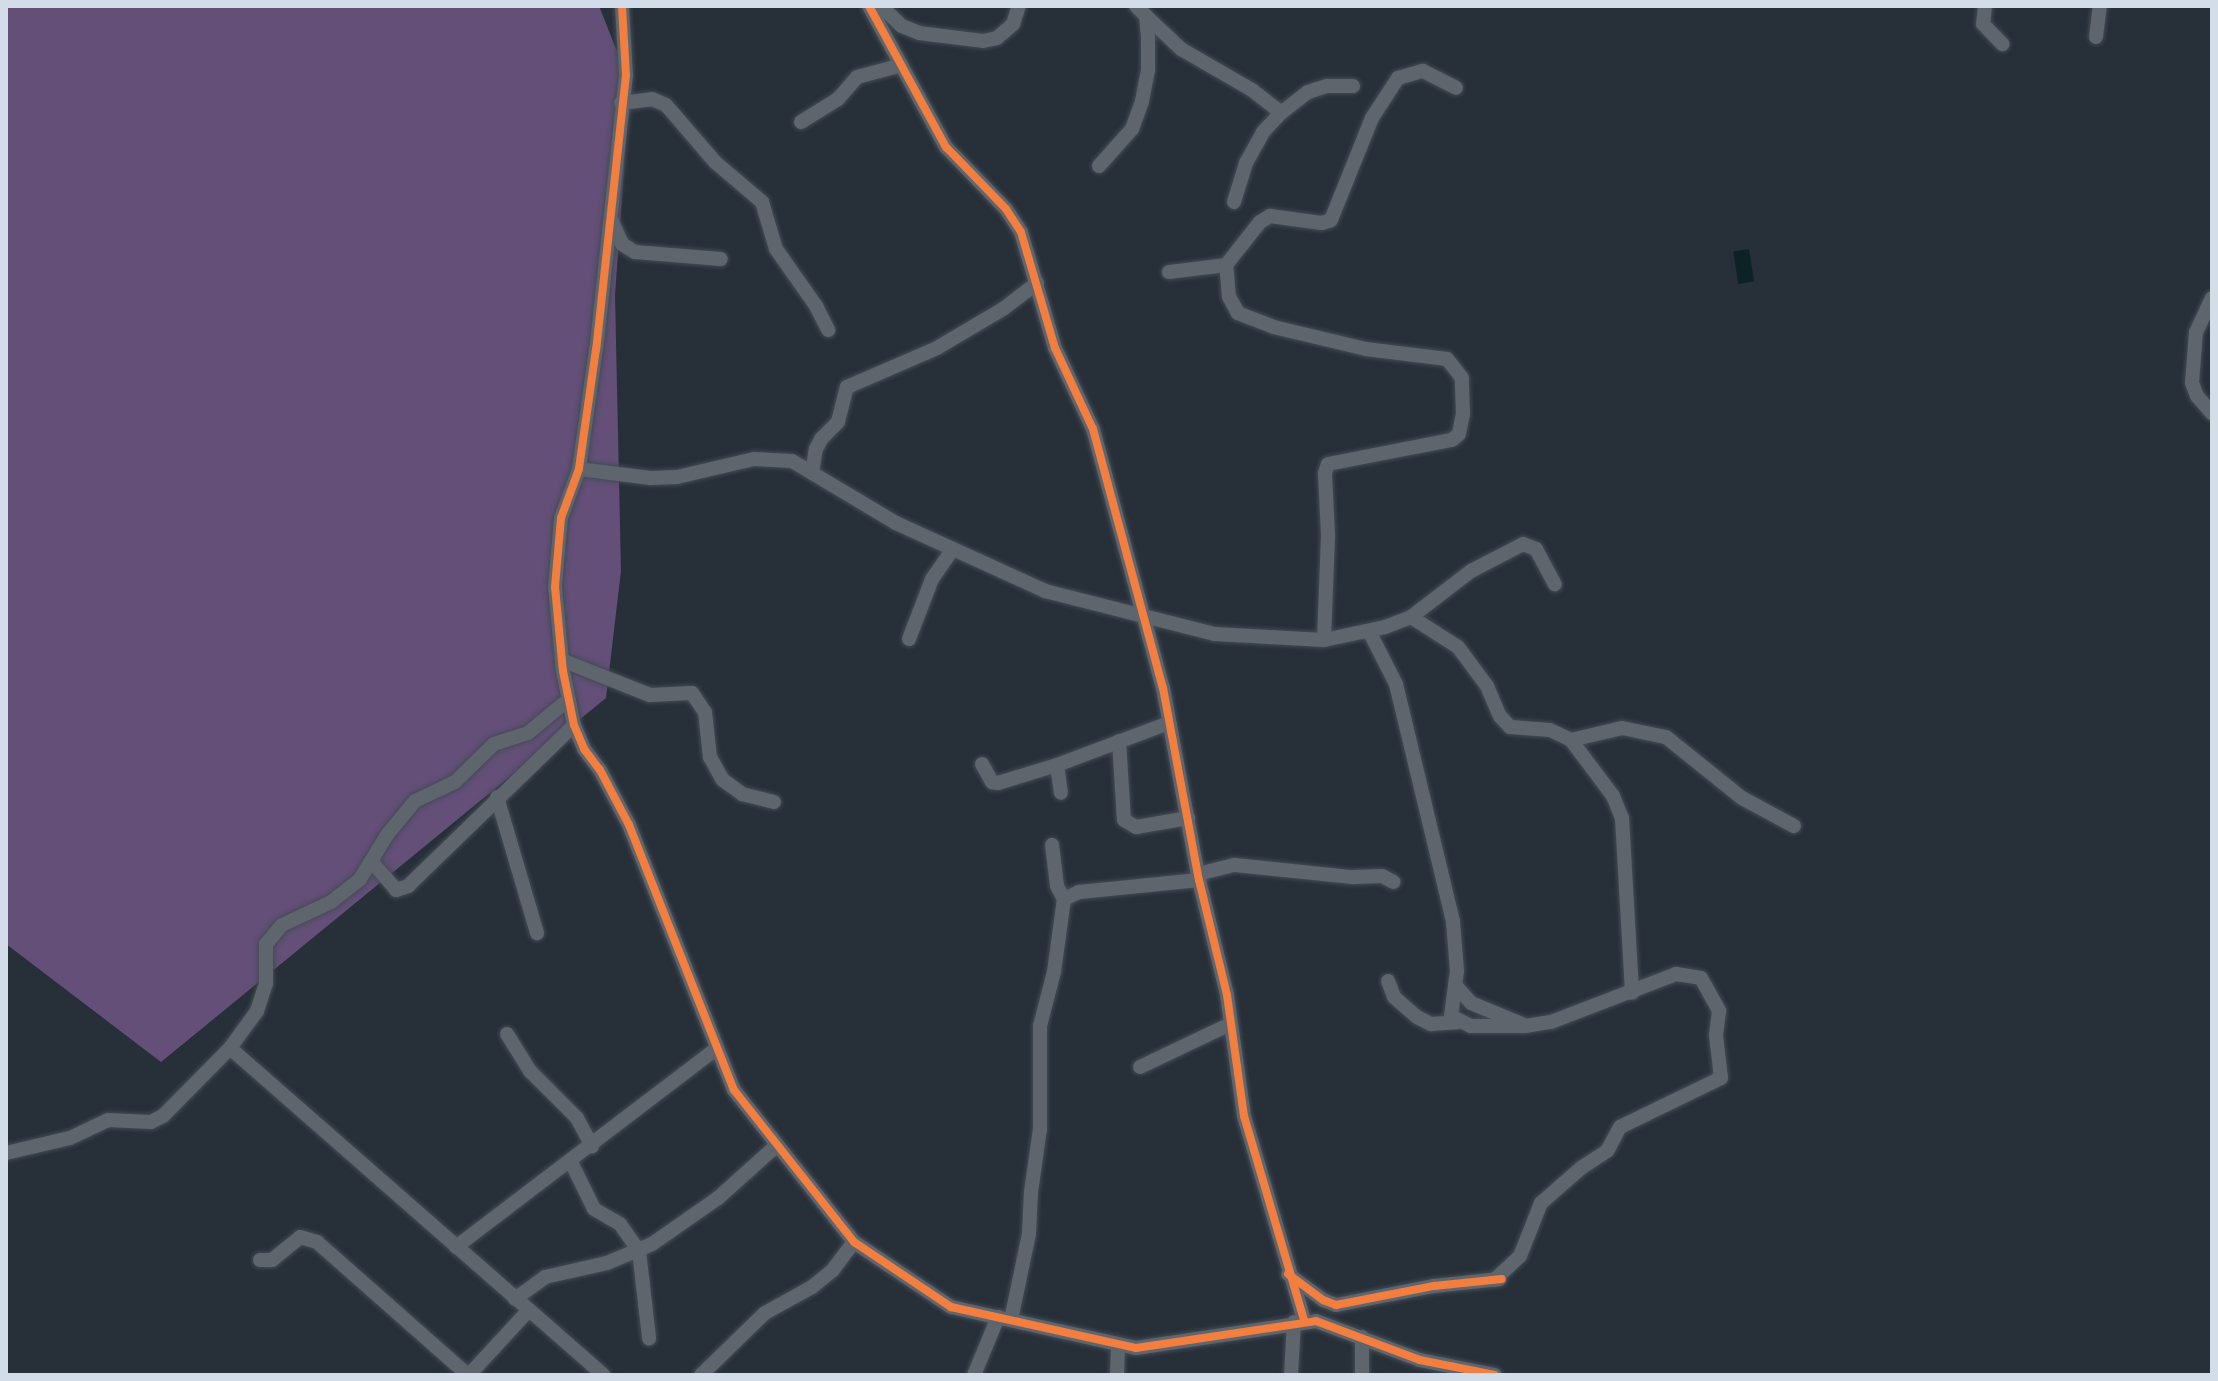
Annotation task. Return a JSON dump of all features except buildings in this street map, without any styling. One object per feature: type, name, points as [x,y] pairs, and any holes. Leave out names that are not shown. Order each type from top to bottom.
[{"type":"street","points":[[622,6],[626,57],[609,215],[579,469],[561,518],[555,587],[574,725],[584,749],[600,770],[629,825],[734,1090],[854,1242],[951,1307],[1118,1345],[1163,1345],[1299,1321],[1338,1326],[1420,1360],[1495,1375]]},
{"type":"street","points":[[869,6],[899,66],[946,147],[1016,223],[1055,348],[1093,429],[1169,723],[1199,877],[1227,995],[1244,1116],[1299,1321],[1291,1375]]},
{"type":"street","points":[[881,6],[902,26],[919,33],[983,41],[997,38],[1013,24],[1019,6]]},
{"type":"street","points":[[1985,6],[1983,24],[2002,44]]},
{"type":"street","points":[[2096,37],[2100,6]]},
{"type":"street","points":[[1141,11],[1181,49],[1252,90],[1281,113]]},
{"type":"street","points":[[1099,166],[1132,129],[1142,101],[1148,70],[1141,11]]},
{"type":"street","points":[[801,122],[838,99],[857,77],[899,66]]},
{"type":"street","points":[[1324,640],[1328,464],[1452,440],[1459,434],[1463,414],[1462,378],[1447,359],[1366,349],[1274,327],[1238,313],[1229,297],[1226,265],[1260,222],[1270,216],[1322,223],[1331,220],[1372,118],[1398,78],[1423,71],[1456,88]]},
{"type":"street","points":[[1234,202],[1246,163],[1263,132],[1281,113],[1308,92],[1327,86],[1353,86]]},
{"type":"street","points":[[621,103],[652,99],[666,105],[715,162],[762,202],[776,249],[816,306],[828,330]]},
{"type":"street","points":[[609,215],[622,244],[635,252],[721,259]]},
{"type":"street","points":[[1169,272],[1226,265]]},
{"type":"street","points":[[812,473],[816,449],[838,422],[847,387],[937,348],[1003,309],[1037,283]]},
{"type":"street","points":[[2212,298],[2196,332],[2192,383],[2197,396],[2212,413]]},
{"type":"street","points":[[579,469],[650,478],[677,477],[771,457],[792,461],[896,523],[1045,591],[1215,634],[1324,640],[1369,631],[1411,617],[1471,571],[1523,544],[1536,549],[1555,584]]},
{"type":"street","points":[[909,639],[932,579],[952,550]]},
{"type":"street","points":[[1411,617],[1458,647],[1487,686],[1500,716],[1510,727],[1550,730],[1571,740],[1613,796],[1622,818],[1632,993]]},
{"type":"street","points":[[1369,631],[1396,684],[1453,922],[1455,985],[1451,1016],[1457,1022]]},
{"type":"street","points":[[564,661],[638,692],[659,696],[692,693],[705,712],[710,757],[723,780],[742,794],[774,802]]},
{"type":"street","points":[[6,1153],[59,1141],[108,1120],[151,1122],[176,1105],[230,1048],[264,998],[267,969],[264,954],[273,934],[296,916],[331,902],[347,891],[372,862],[387,835],[415,801],[455,782],[494,744],[528,733],[569,699]]},
{"type":"street","points":[[982,764],[992,782],[998,783],[1057,765],[1169,723]]},
{"type":"street","points":[[372,862],[391,887],[402,890],[574,725]]},
{"type":"street","points":[[1571,740],[1622,728],[1666,737],[1742,798],[1794,826]]},
{"type":"street","points":[[1119,741],[1124,820],[1136,827],[1188,818]]},
{"type":"street","points":[[1057,765],[1061,793]]},
{"type":"street","points":[[497,797],[537,933]]},
{"type":"street","points":[[974,1375],[1005,1318],[1029,1234],[1040,1129],[1040,1026],[1054,972],[1064,899],[1057,886],[1052,845]]},
{"type":"street","points":[[1064,899],[1079,892],[1199,877],[1235,865],[1352,877],[1382,876],[1394,882]]},
{"type":"street","points":[[1288,1274],[1336,1305],[1434,1286],[1498,1280],[1520,1256],[1541,1203],[1581,1168],[1607,1151],[1620,1127],[1721,1078],[1716,1035],[1719,1011],[1701,978],[1676,974],[1570,1016],[1525,1026],[1471,1026],[1457,1022],[1431,1024],[1417,1017],[1394,997],[1388,981]]},
{"type":"street","points":[[1455,985],[1471,1003],[1525,1026]]},
{"type":"street","points":[[1140,1067],[1230,1024]]},
{"type":"street","points":[[507,1034],[530,1071],[577,1118],[592,1146]]},
{"type":"street","points":[[230,1048],[603,1375]]},
{"type":"street","points":[[456,1247],[717,1048]]},
{"type":"street","points":[[515,1299],[545,1277],[607,1263],[639,1251],[674,1231],[776,1146]]},
{"type":"street","points":[[571,1162],[594,1209],[620,1224],[639,1251],[649,1338]]},
{"type":"street","points":[[260,1260],[272,1260],[300,1237],[317,1242],[468,1375],[528,1311]]},
{"type":"street","points":[[701,1375],[765,1313],[812,1287],[832,1271],[854,1242]]},
{"type":"street","points":[[1336,1305],[1338,1326]]},
{"type":"street","points":[[1362,1337],[1362,1375]]},
{"type":"street","points":[[1117,1375],[1118,1345]]},
{"type":"shaded area","points":[[6,6],[599,6],[630,84],[615,295],[621,571],[606,698],[161,1062],[6,944]]},
{"type":"shaded area","points":[[1749,249],[1754,282],[1738,284],[1733,252]]},
{"type":"cycle path","points":[[622,6],[626,75],[596,349],[579,469],[561,518],[555,587],[563,671],[574,725],[584,749],[600,770],[629,825],[734,1090],[854,1242],[951,1307],[1136,1348],[1316,1321],[1420,1360],[1495,1375]]},
{"type":"cycle path","points":[[869,6],[946,147],[1006,209],[1021,232],[1055,348],[1093,429],[1163,688],[1199,880],[1227,995],[1244,1116],[1304,1320]]},
{"type":"cycle path","points":[[1288,1274],[1323,1300],[1336,1305],[1434,1286],[1502,1279]]}]
